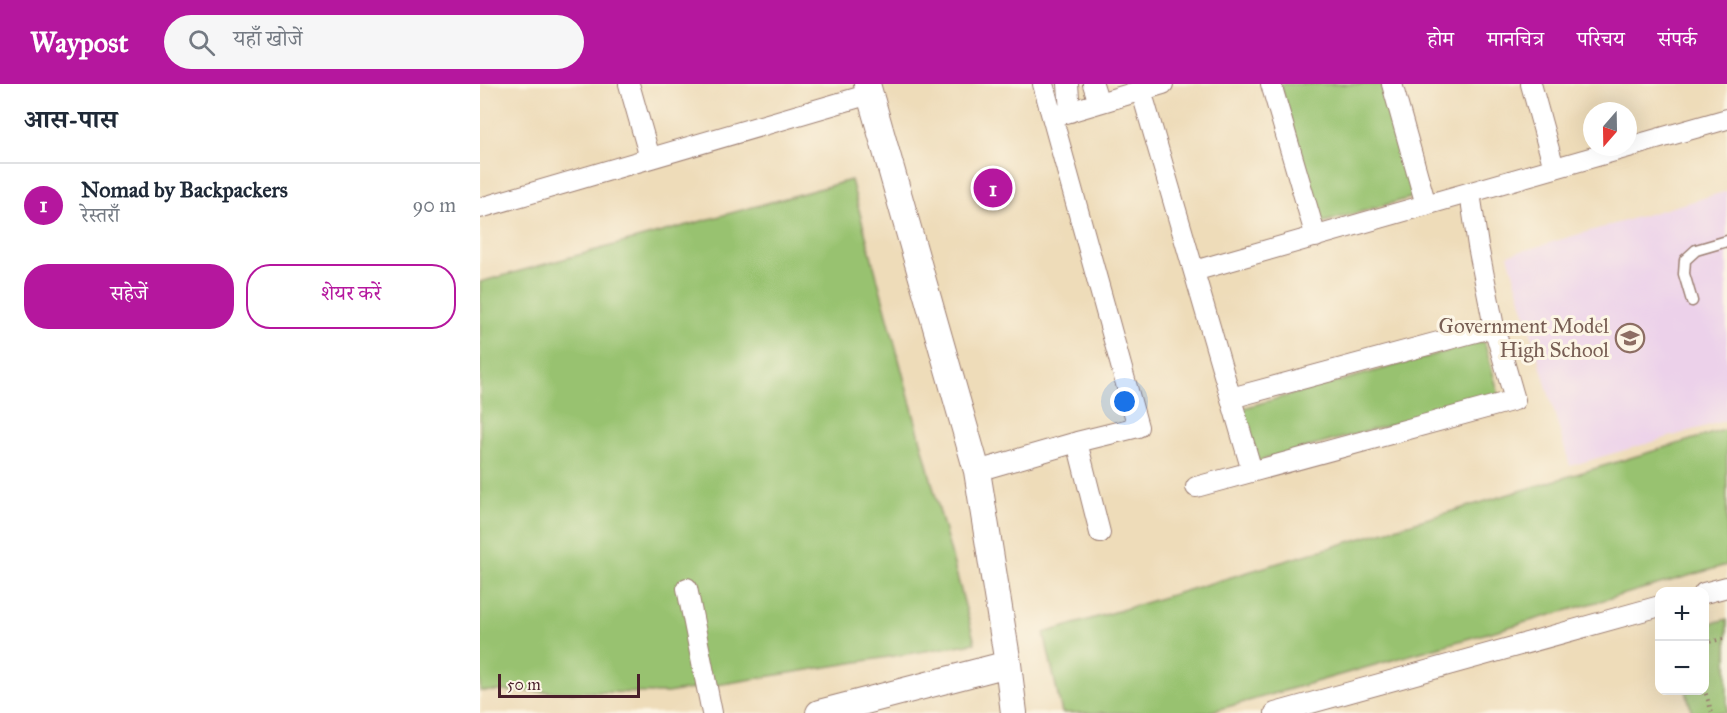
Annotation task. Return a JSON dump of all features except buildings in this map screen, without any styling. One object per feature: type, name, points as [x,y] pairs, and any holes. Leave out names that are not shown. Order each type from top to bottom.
[{"type":"street","points":[[629,84],[650,158]]},
{"type":"street","points":[[977,471],[1138,427],[1061,114],[1042,84]]},
{"type":"street","points":[[1061,114],[1068,84]]},
{"type":"street","points":[[1061,114],[1096,93],[1141,90],[1163,84]]},
{"type":"street","points":[[1271,84],[1316,237]]},
{"type":"street","points":[[1392,84],[1426,205]]},
{"type":"street","points":[[1531,84],[1554,168]]},
{"type":"street","points":[[480,208],[650,158],[868,89],[977,471],[1014,713]]},
{"type":"street","points":[[1141,90],[1252,471]]},
{"type":"street","points":[[1194,271],[1727,119]]},
{"type":"street","points":[[1196,487],[1515,400],[1494,327],[1470,192]]},
{"type":"street","points":[[1231,398],[1494,327]]},
{"type":"street","points":[[1077,442],[1100,533]]},
{"type":"street","points":[[1709,592],[1727,587]]},
{"type":"street","points":[[687,588],[712,713]]},
{"type":"street","points":[[1275,713],[1655,607]]},
{"type":"street","points":[[819,713],[1008,664]]},
{"type":"lane","points":[[1692,301],[1684,274],[1685,260],[1696,250],[1727,241]]},
{"type":"path","points":[[1709,642],[1727,638]]},
{"type":"path","points":[[1706,695],[1712,713]]},
{"type":"shaded area","name":"Government Model High School","points":[[1727,191],[1727,420],[1570,466],[1508,255]]},
{"type":"green space","points":[[1280,84],[1381,84],[1414,197],[1321,223]]},
{"type":"green space","points":[[851,180],[975,643],[667,693],[480,691],[480,282]]},
{"type":"green space","points":[[1484,341],[1499,395],[1258,461],[1243,408]]},
{"type":"green space","points":[[1727,429],[1727,565],[1206,713],[1062,713],[1044,633]]},
{"type":"green space","points":[[1727,619],[1727,713],[1692,713],[1687,695],[1709,695],[1709,624]]},
{"type":"place","name":"Nomad by Backpackers","points":[[993,188]]},
{"type":"place","name":"Government Model High School","points":[[1630,338]]}]
